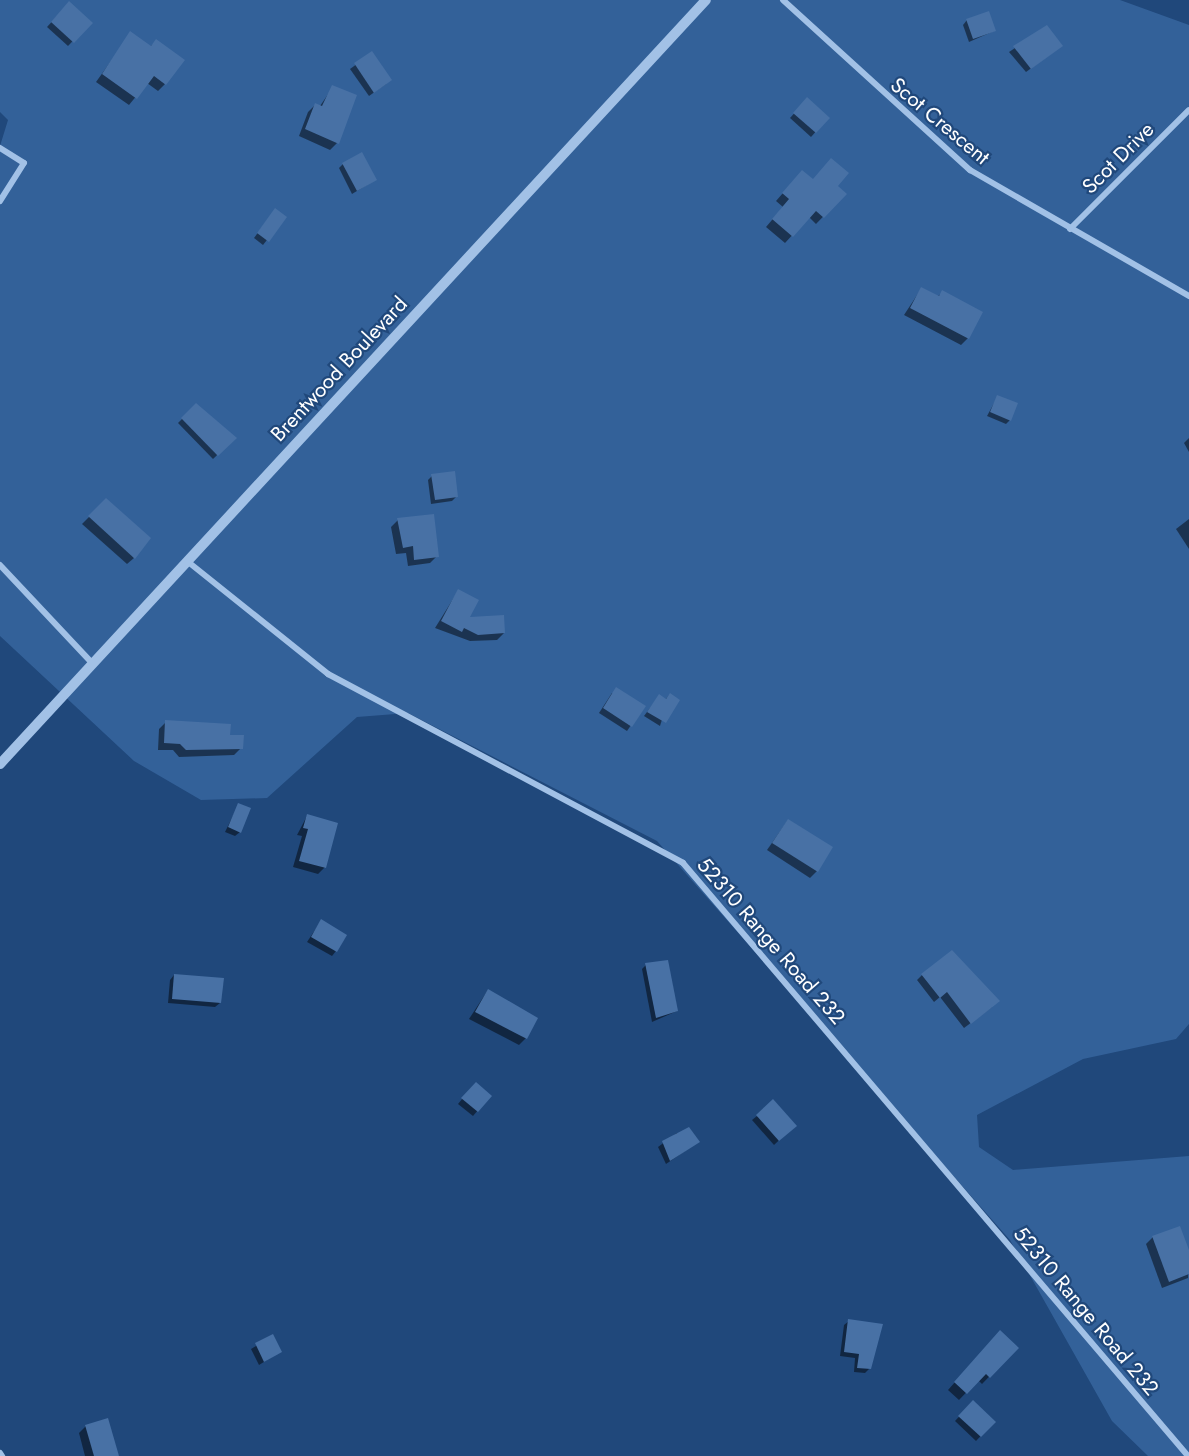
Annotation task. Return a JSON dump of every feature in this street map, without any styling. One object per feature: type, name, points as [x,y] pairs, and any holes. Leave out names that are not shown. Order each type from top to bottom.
[{"type":"street","name":"Brentwood Boulevard","points":[[0,764],[706,0]]},
{"type":"street","name":"Scot Crescent","points":[[783,0],[970,170],[1189,296]]},
{"type":"street","name":"Scot Drive","points":[[1070,228],[1189,110]]},
{"type":"street","points":[[0,148],[24,163],[0,201]]},
{"type":"street","name":"52310 Range Road 232","points":[[188,561],[328,674],[683,863],[1188,1456]]},
{"type":"street","points":[[0,565],[94,664]]},
{"type":"shaded area","points":[[0,0],[1120,0],[1189,25],[1189,1024],[1176,1039],[1083,1059],[977,1115],[979,1147],[1013,1170],[1189,1156],[1189,1456],[1148,1456],[1112,1421],[1010,1240],[657,841],[408,713],[357,717],[267,798],[201,800],[134,761],[0,636],[0,146],[8,120],[0,112]]},
{"type":"building","points":[[69,1],[93,23],[74,43],[51,22]]},
{"type":"building","points":[[989,11],[996,31],[973,39],[966,19]]},
{"type":"building","points":[[1047,25],[1063,46],[1031,69],[1013,46]]},
{"type":"building","points":[[130,31],[151,46],[156,39],[185,60],[166,85],[154,76],[137,99],[102,74]]},
{"type":"building","points":[[372,51],[392,80],[374,93],[354,63]]},
{"type":"building","points":[[332,85],[357,95],[339,144],[305,129],[315,103],[322,106]]},
{"type":"building","points":[[807,97],[830,118],[816,133],[793,113]]},
{"type":"building","points":[[362,152],[377,180],[357,191],[342,163]]},
{"type":"building","points":[[831,158],[849,173],[838,186],[847,194],[824,218],[816,211],[793,237],[772,219],[789,199],[782,193],[802,170],[813,179]]},
{"type":"building","points":[[275,208],[287,217],[269,242],[257,233]]},
{"type":"building","points":[[921,287],[939,296],[942,290],[983,312],[969,339],[910,308]]},
{"type":"building","points":[[997,395],[1018,403],[1011,421],[990,412]]},
{"type":"building","points":[[196,403],[237,438],[218,456],[181,418]]},
{"type":"building","points":[[455,471],[458,497],[435,500],[431,474]]},
{"type":"building","points":[[106,498],[151,538],[135,559],[88,516]]},
{"type":"building","points":[[434,514],[439,557],[414,560],[413,546],[403,548],[397,518]]},
{"type":"building","points":[[458,589],[479,600],[470,617],[504,615],[505,633],[478,635],[464,628],[462,632],[441,621]]},
{"type":"building","points":[[616,687],[646,706],[632,727],[603,708]]},
{"type":"building","points":[[670,693],[680,700],[666,723],[647,712],[659,694],[666,699]]},
{"type":"building","points":[[165,720],[231,724],[230,735],[244,735],[243,749],[186,750],[180,744],[164,743]]},
{"type":"building","points":[[238,803],[251,808],[241,833],[228,827]]},
{"type":"building","points":[[307,814],[338,823],[326,868],[299,861],[308,829],[303,828]]},
{"type":"building","points":[[788,819],[833,847],[818,872],[772,843]]},
{"type":"building","points":[[321,919],[347,935],[337,952],[311,937]]},
{"type":"building","points":[[952,950],[1000,1001],[971,1024],[947,992],[940,998],[921,974]]},
{"type":"building","points":[[668,960],[678,1011],[656,1018],[645,963]]},
{"type":"building","points":[[174,974],[224,978],[221,1003],[172,999]]},
{"type":"building","points":[[488,989],[538,1018],[527,1039],[475,1012]]},
{"type":"building","points":[[476,1082],[492,1096],[478,1112],[461,1098]]},
{"type":"building","points":[[773,1099],[797,1126],[779,1141],[756,1115]]},
{"type":"building","points":[[689,1127],[700,1142],[670,1161],[662,1141]]},
{"type":"building","points":[[1180,1226],[1189,1250],[1189,1274],[1169,1282],[1152,1236]]},
{"type":"building","points":[[848,1319],[883,1324],[871,1369],[857,1368],[859,1354],[844,1352]]},
{"type":"building","points":[[1000,1330],[1019,1348],[990,1378],[986,1374],[967,1394],[954,1382]]},
{"type":"building","points":[[273,1334],[282,1352],[264,1362],[255,1343]]},
{"type":"building","points":[[973,1400],[996,1422],[981,1437],[958,1416]]},
{"type":"building","points":[[108,1418],[119,1456],[94,1456],[85,1425]]}]
